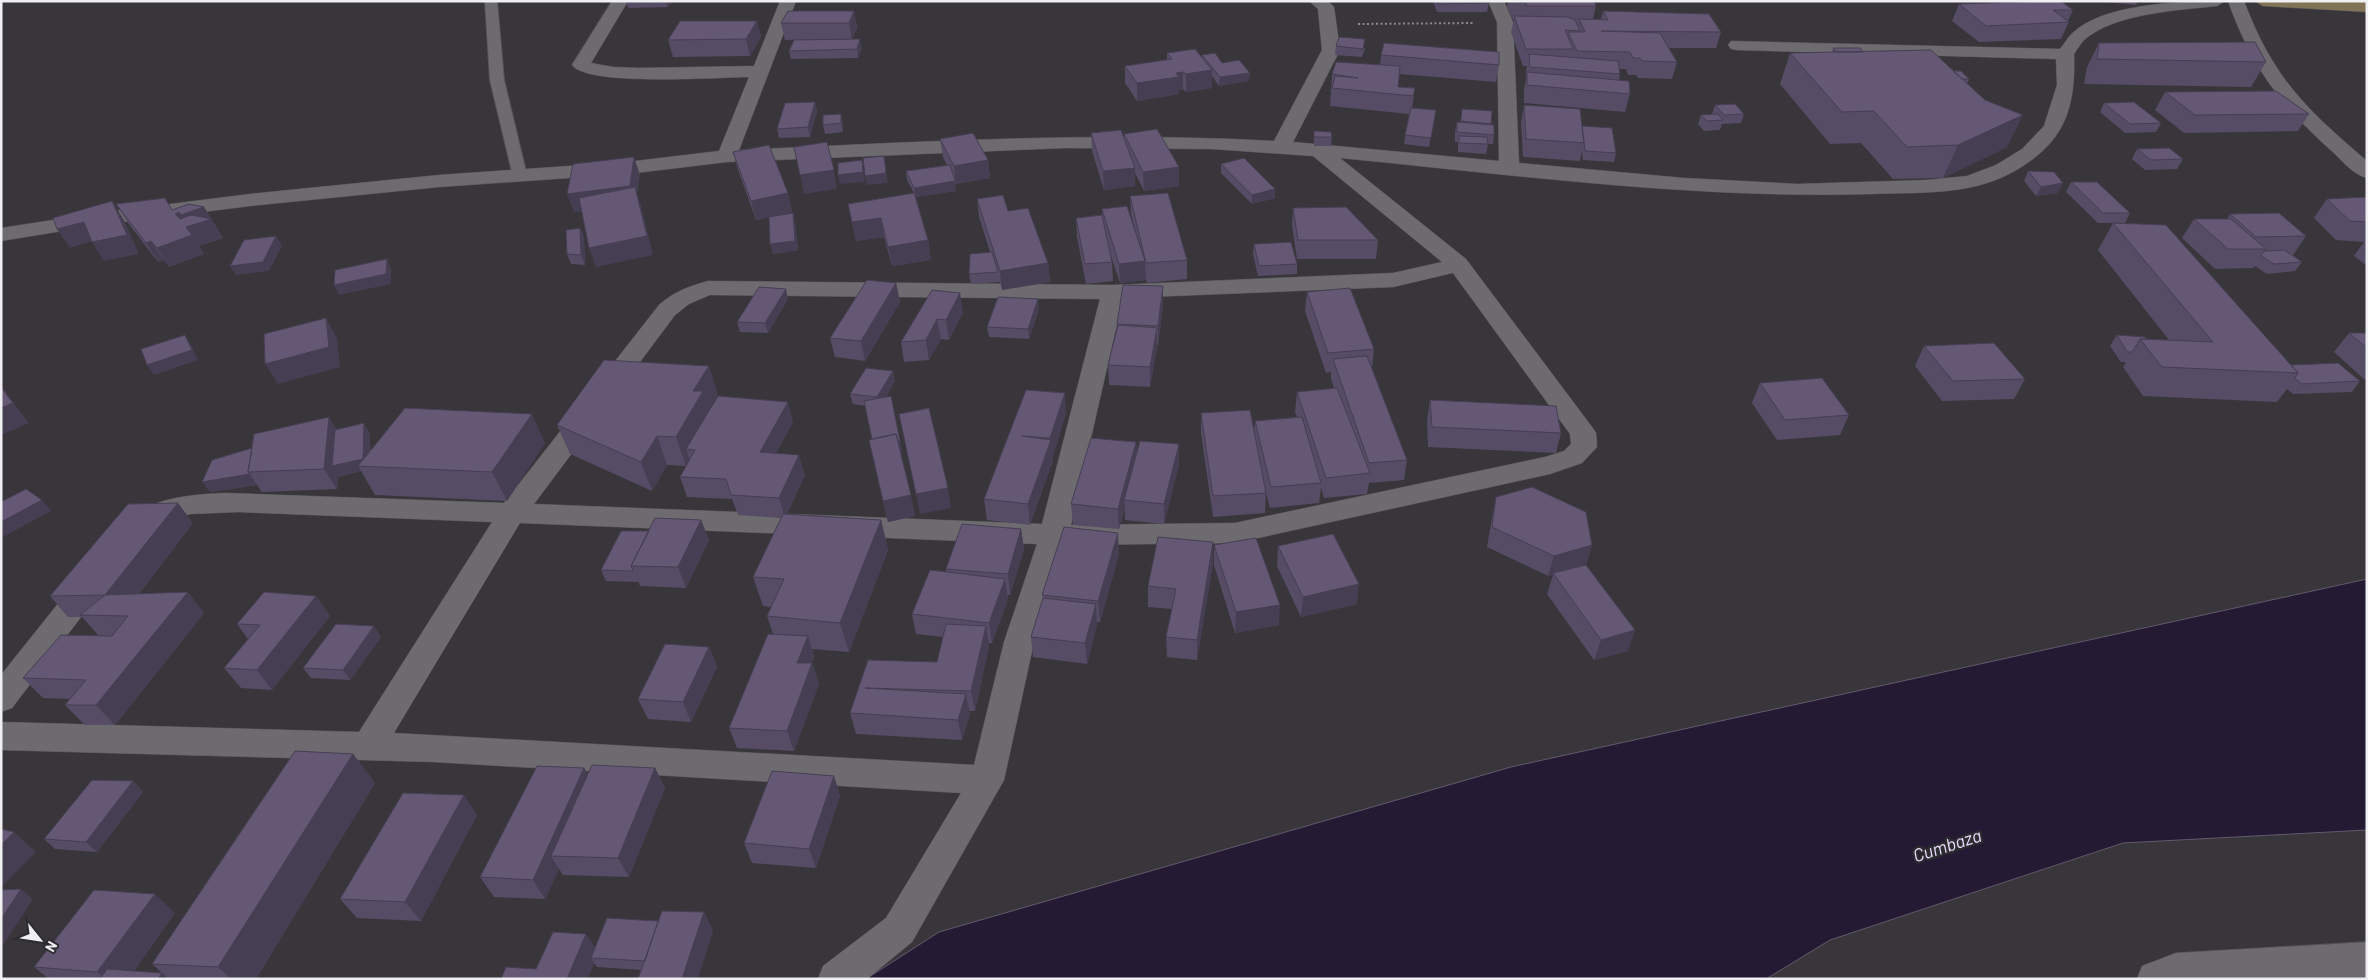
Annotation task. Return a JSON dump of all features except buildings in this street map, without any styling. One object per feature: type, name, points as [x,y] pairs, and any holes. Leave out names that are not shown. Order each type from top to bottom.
[{"type":"street","points":[[620,1],[581,65],[586,68],[611,74],[761,71]]},
{"type":"street","points":[[727,156],[788,1]]},
{"type":"street","points":[[1496,1],[1505,22],[1509,168]]},
{"type":"street","points":[[1,235],[99,219],[250,200],[439,181],[627,168],[727,156],[1066,142],[1212,143],[1282,147],[1319,152],[1684,184],[1797,190],[1927,186],[1970,182],[2003,169],[2029,153],[2053,128],[2066,85],[2065,54],[2082,34],[2112,20],[2157,9],[2217,1]]},
{"type":"street","points":[[2236,1],[2245,31],[2270,76],[2305,118],[2367,172]]},
{"type":"street","points":[[2263,1],[2367,7]]},
{"type":"street","points":[[1282,147],[1287,132],[1331,50],[1324,8]]},
{"type":"street","points":[[1737,45],[2065,54]]},
{"type":"street","points":[[126,538],[132,530],[161,512],[191,503],[238,502],[1054,535],[1235,533],[1550,465],[1573,457],[1584,447],[1583,433],[1458,264],[1319,152]]},
{"type":"street","points":[[368,747],[512,513],[667,310],[676,300],[688,294],[708,288],[1114,292],[1392,280],[1434,272],[1458,264]]},
{"type":"street","points":[[838,979],[898,930],[987,780],[1019,642],[1054,535],[1114,292]]},
{"type":"street","points":[[1,699],[108,561]]},
{"type":"street","points":[[1,736],[444,748],[987,780]]},
{"type":"street","points":[[2156,979],[2176,971],[2367,960]]},
{"type":"lane","points":[[491,1],[497,80],[520,176]]},
{"type":"path","points":[[1324,8],[1505,22]]},
{"type":"water","name":"Cumbaza","points":[[2367,579],[2367,830],[2123,843],[1830,940],[1766,979],[866,979],[939,932],[1511,767]]}]
